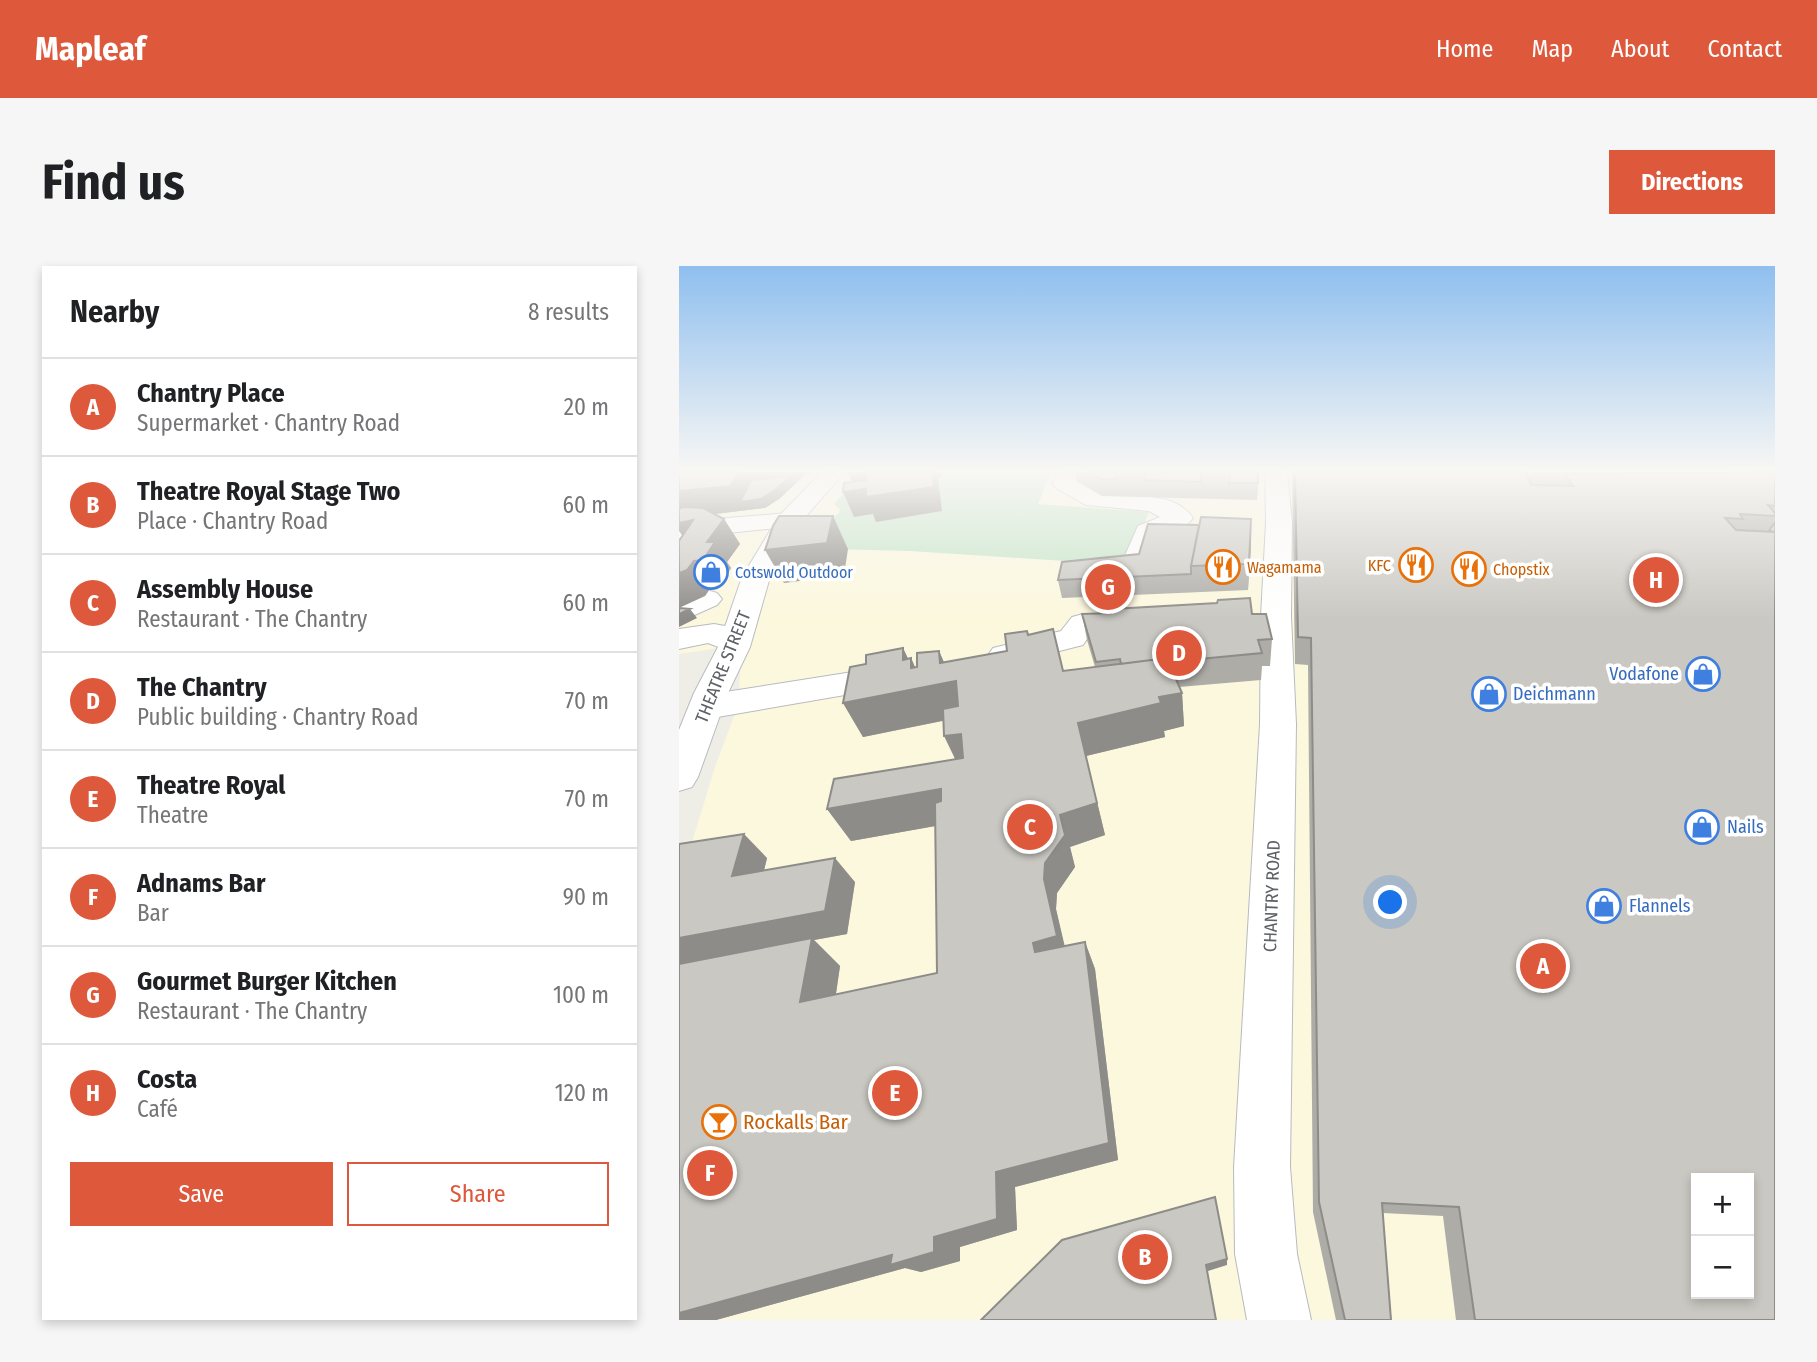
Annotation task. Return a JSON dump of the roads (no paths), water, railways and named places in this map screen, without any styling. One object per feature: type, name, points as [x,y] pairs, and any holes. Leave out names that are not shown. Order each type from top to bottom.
[{"type":"street","points":[[687,527],[785,521]]},
{"type":"street","name":"THEATRE STREET","points":[[679,777],[734,647],[756,577],[788,521]]},
{"type":"street","points":[[1066,571],[1126,568],[1135,565],[1147,531],[1184,521]]},
{"type":"street","name":"CHANTRY ROAD","points":[[1276,521],[1278,724],[1262,1167],[1266,1254],[1279,1320]]},
{"type":"street","points":[[679,613],[707,599]]},
{"type":"street","points":[[972,661],[1072,638],[1083,623]]},
{"type":"street","points":[[679,639],[713,633],[721,638]]},
{"type":"street","points":[[706,708],[932,669]]},
{"type":"place","name":"KFC","points":[[1416,565]]},
{"type":"place","name":"Wagamama","points":[[1223,567]]},
{"type":"place","name":"Chopstix","points":[[1469,569]]},
{"type":"place","name":"Cotswold Outdoor","points":[[711,572]]},
{"type":"place","name":"Costa","points":[[1656,580]]},
{"type":"place","name":"Gourmet Burger Kitchen","points":[[1108,587]]},
{"type":"place","name":"The Chantry","points":[[1179,653]]},
{"type":"place","name":"Vodafone","points":[[1703,674]]},
{"type":"place","name":"Deichmann","points":[[1489,694]]},
{"type":"place","name":"Assembly House","points":[[1030,827]]},
{"type":"place","name":"Nails","points":[[1702,827]]},
{"type":"place","name":"Flannels","points":[[1604,906]]},
{"type":"place","name":"Chantry Place","points":[[1543,966]]},
{"type":"place","name":"Theatre Royal","points":[[895,1093]]},
{"type":"place","name":"Rockalls Bar","points":[[719,1122]]},
{"type":"place","name":"Adnams Bar","points":[[710,1173]]},
{"type":"place","name":"Theatre Royal Stage Two","points":[[1145,1257]]}]
